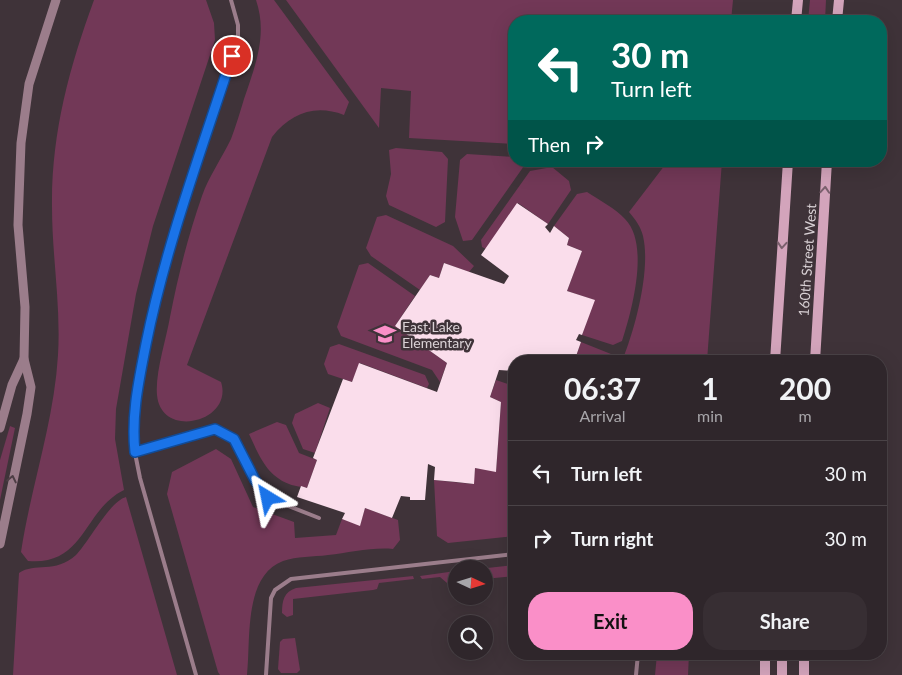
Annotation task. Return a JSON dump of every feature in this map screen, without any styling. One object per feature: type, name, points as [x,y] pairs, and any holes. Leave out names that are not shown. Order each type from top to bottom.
[{"type":"main road","points":[[797,15],[798,0]]},
{"type":"main road","points":[[838,15],[839,0]]},
{"type":"main road","name":"160th Street West","points":[[775,355],[788,167]]},
{"type":"main road","name":"160th Street West","points":[[815,355],[828,167]]},
{"type":"main road","points":[[765,660],[765,675]]},
{"type":"main road","points":[[782,660],[782,675]]},
{"type":"main road","points":[[804,660],[804,675]]},
{"type":"street","points":[[0,544],[31,387],[24,359],[25,306],[18,225],[19,160],[29,84],[56,0]]},
{"type":"street","points":[[0,428],[12,385],[24,359]]},
{"type":"lane","points":[[196,675],[172,594],[135,452],[133,416],[159,286],[173,234],[238,39],[238,25],[231,0]]},
{"type":"lane","points":[[135,452],[215,429],[234,439],[255,480],[268,498],[319,518]]},
{"type":"lane","points":[[266,675],[272,598],[275,590],[291,579],[508,555]]},
{"type":"lane","points":[[636,675],[637,660]]},
{"type":"shaded area","points":[[94,0],[206,0],[214,23],[215,40],[153,226],[136,294],[116,409],[115,439],[124,490],[110,499],[73,546],[61,555],[47,560],[28,561],[21,552],[52,405],[58,355],[59,336],[53,244],[52,180],[58,128],[69,76]]},
{"type":"shaded area","points":[[256,0],[274,0],[349,102],[344,115],[323,110],[304,113],[287,122],[272,137],[187,365],[221,382],[222,396],[217,407],[208,416],[182,421],[171,418],[161,409],[157,395],[159,367],[180,271],[197,211],[208,181],[231,139],[256,62],[261,26]]},
{"type":"shaded area","points":[[286,0],[733,0],[732,15],[508,15],[508,144],[409,138],[411,91],[381,88],[379,128]]},
{"type":"shaded area","points":[[810,0],[826,0],[825,15],[809,15]]},
{"type":"shaded area","points":[[396,148],[442,152],[448,159],[445,222],[436,227],[389,205],[386,196],[391,174],[389,150]]},
{"type":"shaded area","points":[[467,154],[508,157],[508,167],[523,167],[472,240],[463,241],[455,217],[460,160]]},
{"type":"shaded area","points":[[552,167],[569,181],[571,190],[548,224],[518,203],[486,249],[482,247],[481,240],[530,171]]},
{"type":"shaded area","points":[[663,167],[722,167],[707,355],[624,355],[632,333],[640,299],[645,265],[642,233],[629,212]]},
{"type":"shaded area","points":[[587,192],[625,219],[632,230],[636,244],[638,260],[634,295],[622,341],[613,345],[582,335],[594,300],[567,291],[582,251],[567,245],[569,238],[554,226],[577,194]]},
{"type":"shaded area","points":[[386,215],[453,246],[474,266],[469,272],[444,263],[439,278],[430,275],[420,290],[371,256],[366,248],[377,217]]},
{"type":"shaded area","points":[[368,263],[415,296],[395,326],[447,363],[440,382],[432,370],[341,336],[337,327],[359,265]]},
{"type":"shaded area","points":[[581,342],[612,355],[576,355]]},
{"type":"shaded area","points":[[339,344],[425,375],[429,384],[427,388],[360,363],[352,382],[328,374],[324,364],[330,347]]},
{"type":"shaded area","points":[[496,380],[508,384],[508,537],[448,543],[437,536],[434,480],[473,484],[475,468],[496,471],[501,402],[490,397]]},
{"type":"shaded area","points":[[318,403],[330,408],[315,453],[303,449],[292,423],[295,414]]},
{"type":"shaded area","points":[[277,422],[286,425],[299,453],[317,460],[307,488],[294,486],[274,475],[264,463],[249,434]]},
{"type":"shaded area","points":[[10,426],[15,428],[0,500],[0,460]]},
{"type":"shaded area","points":[[216,449],[231,459],[253,507],[294,522],[295,538],[336,535],[342,519],[360,525],[365,508],[398,520],[400,540],[393,549],[369,549],[294,558],[283,561],[270,569],[261,580],[255,595],[250,628],[247,675],[220,675],[218,672],[167,494],[172,472]]},
{"type":"shaded area","points":[[126,497],[177,675],[13,675],[19,573],[32,568],[53,566],[68,561],[81,549],[113,506]]},
{"type":"shaded area","points":[[508,566],[508,577],[493,578],[493,567]]},
{"type":"shaded area","points":[[448,572],[448,583],[440,577],[422,579],[420,576]]},
{"type":"shaded area","points":[[413,576],[414,579],[379,583],[377,589],[373,590],[293,599],[293,615],[287,617],[282,613],[284,597],[296,588]]},
{"type":"shaded area","points":[[295,638],[300,670],[297,673],[281,673],[278,669],[280,642],[283,639]]},
{"type":"shaded area","points":[[656,660],[689,660],[688,675],[655,675]]},
{"type":"building","name":"East Lake Elementary","points":[[517,203],[548,224],[545,227],[550,233],[554,226],[569,238],[567,245],[582,251],[567,291],[595,300],[582,335],[579,334],[576,340],[581,342],[576,355],[508,355],[508,371],[499,370],[490,397],[501,402],[496,472],[475,468],[474,484],[434,480],[435,467],[428,464],[425,500],[410,500],[410,497],[401,496],[392,518],[365,508],[360,526],[342,519],[345,513],[297,497],[301,486],[307,488],[317,460],[313,458],[343,379],[352,382],[359,363],[437,392],[447,363],[395,326],[430,275],[439,278],[444,263],[504,284],[509,276],[481,255]]},
{"type":"place","name":"East Lake Elementary","points":[[385,334]]},
{"type":"route","points":[[232,56],[166,260],[153,310],[137,391],[133,416],[133,436],[135,452],[215,429],[226,434],[234,439],[255,480],[268,498]]}]
